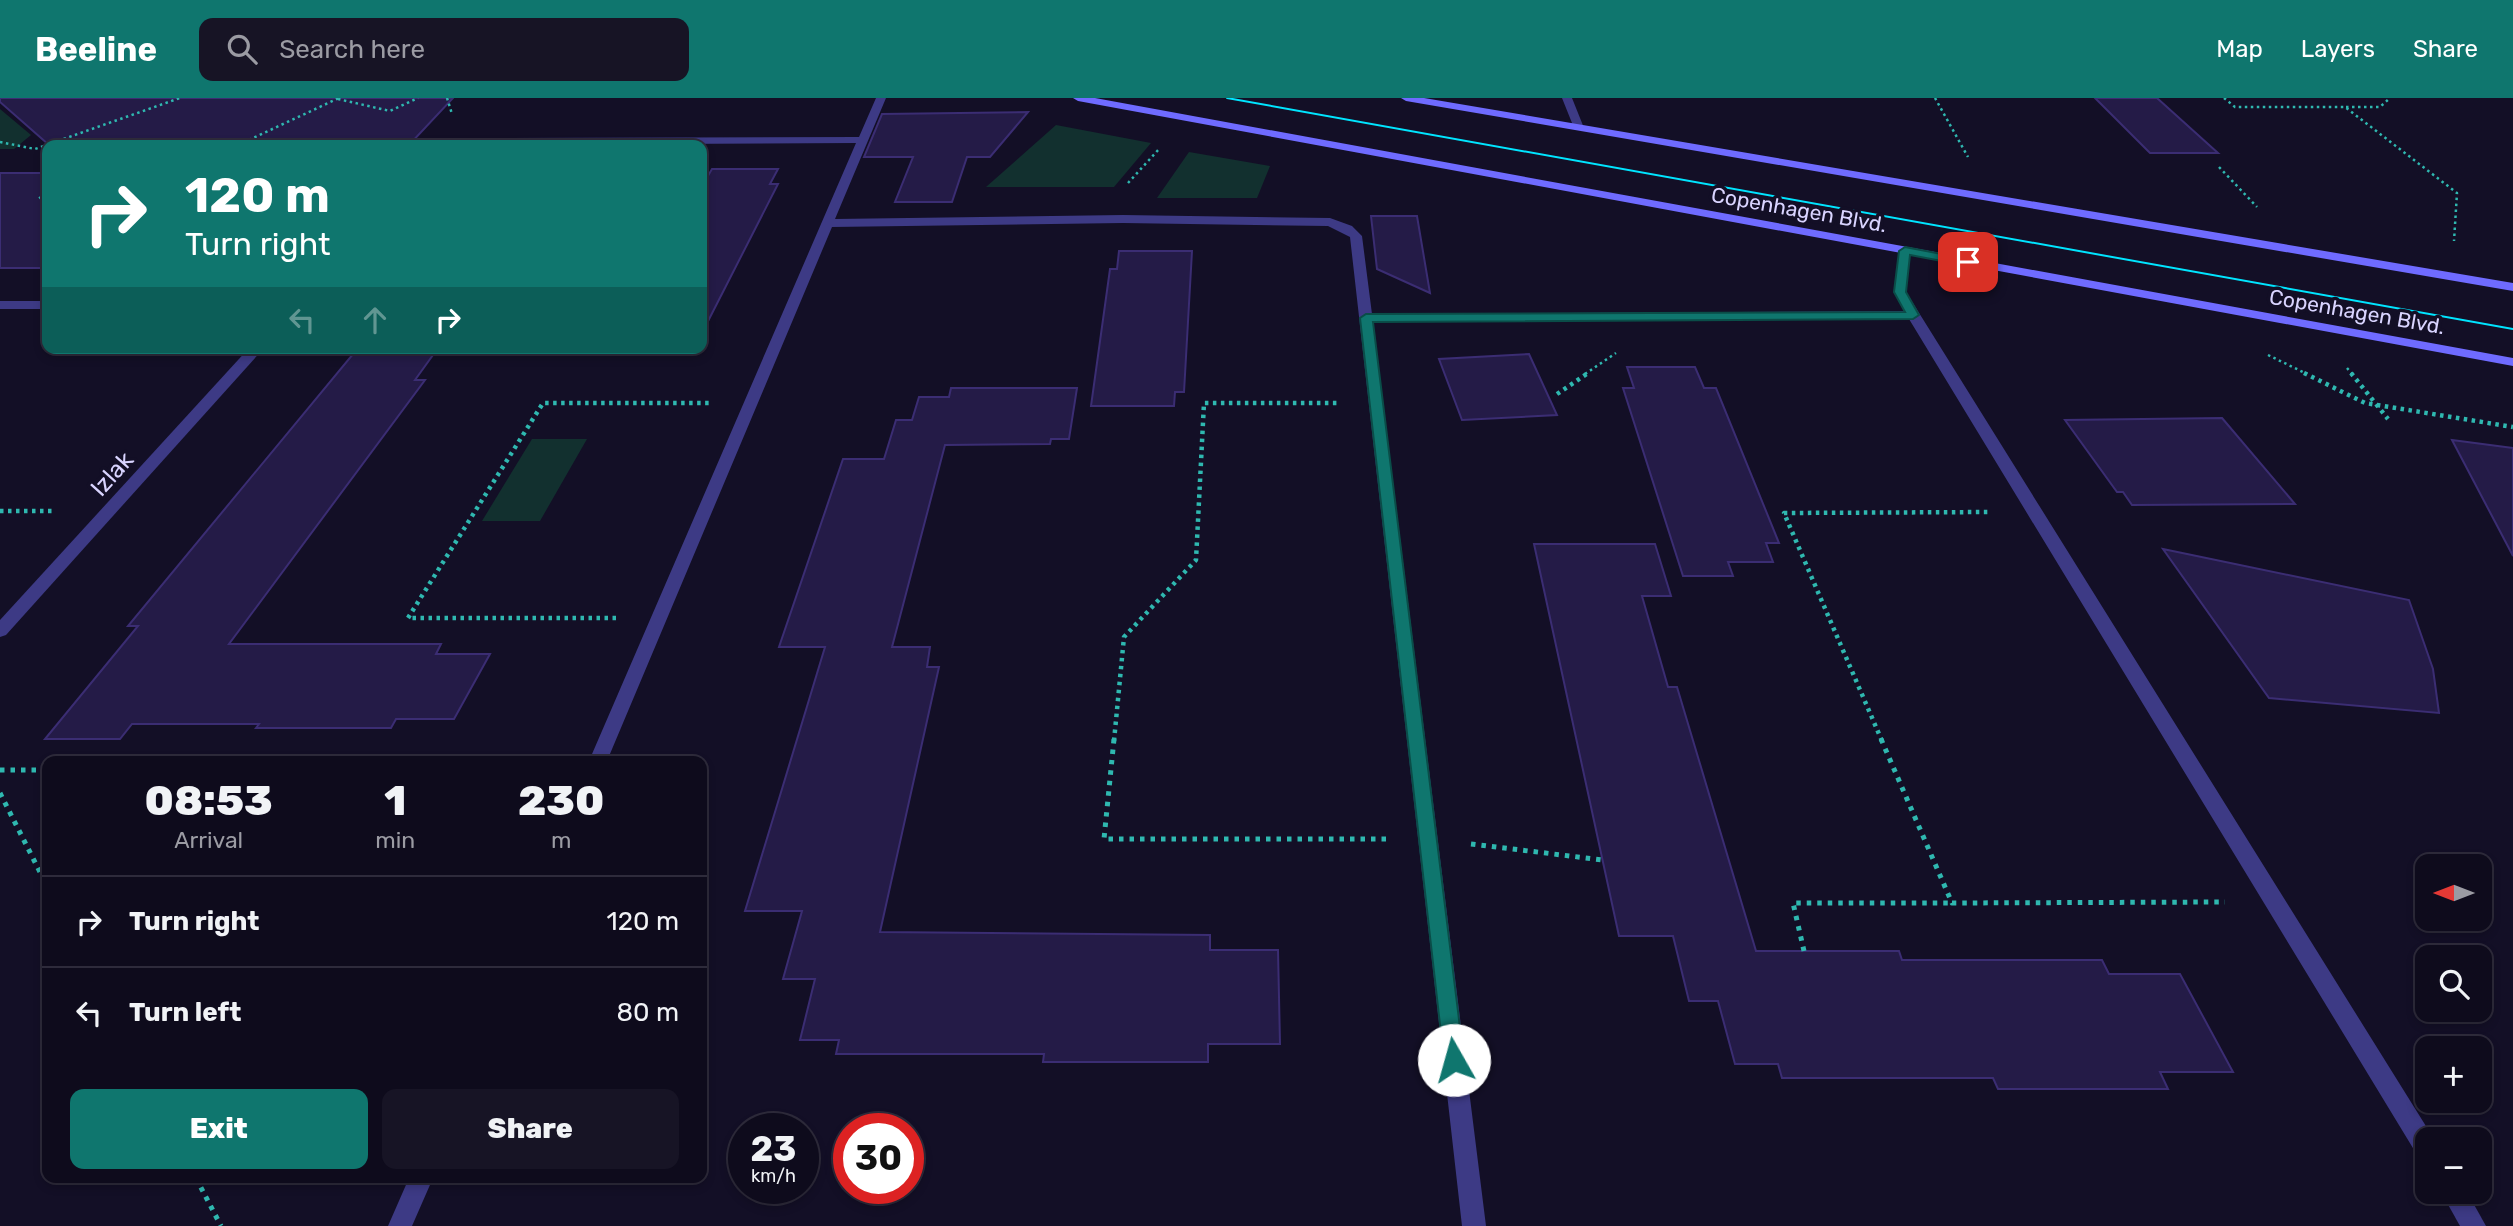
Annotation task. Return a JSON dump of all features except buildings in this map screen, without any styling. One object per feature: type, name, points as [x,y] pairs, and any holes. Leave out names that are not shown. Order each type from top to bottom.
[{"type":"main road","name":"Copenhagen Blvd.","points":[[1078,98],[2513,362]]},
{"type":"main road","name":"Copenhagen Blvd.","points":[[1406,98],[2513,287]]},
{"type":"street","points":[[600,756],[881,98]]},
{"type":"street","points":[[1567,98],[1579,128]]},
{"type":"street","points":[[707,140],[863,140]]},
{"type":"street","points":[[828,223],[1123,219],[1330,222],[1348,229],[1356,236],[1474,1226]]},
{"type":"street","points":[[1905,251],[1900,292],[1913,315],[2415,1130]]},
{"type":"street","points":[[0,305],[42,305]]},
{"type":"street","points":[[1366,318],[1913,315]]},
{"type":"street","name":"Izlak","points":[[0,631],[252,354]]},
{"type":"street","points":[[400,1226],[419,1183]]},
{"type":"street","points":[[2460,1204],[2474,1226]]},
{"type":"path","points":[[60,140],[180,98]]},
{"type":"path","points":[[249,140],[338,98],[390,111],[418,98]]},
{"type":"path","points":[[1935,98],[1969,159]]},
{"type":"path","points":[[2224,98],[2235,107],[2380,107],[2390,98]]},
{"type":"path","points":[[2345,107],[2457,193],[2454,244]]},
{"type":"path","points":[[66,138],[71,140]]},
{"type":"path","points":[[0,142],[35,149],[42,147]]},
{"type":"path","points":[[1123,219],[1124,188],[1162,145]]},
{"type":"path","points":[[2219,167],[2262,211]]},
{"type":"path","points":[[1557,394],[1620,351]]},
{"type":"path","points":[[2267,354],[2365,403],[2513,427]]},
{"type":"path","points":[[2346,366],[2388,419]]},
{"type":"path","points":[[659,618],[408,618],[543,403],[751,404]]},
{"type":"path","points":[[1377,403],[1204,403],[1196,560],[1124,637],[1104,839],[1428,839],[1603,860]]},
{"type":"path","points":[[1952,903],[1784,513],[2034,512]]},
{"type":"path","points":[[0,770],[42,770]]},
{"type":"path","points":[[0,793],[42,876]]},
{"type":"path","points":[[1804,951],[1793,903],[2275,902]]},
{"type":"path","points":[[200,1183],[221,1226]]},
{"type":"green space","points":[[0,109],[31,135],[14,149],[0,149]]},
{"type":"green space","points":[[1056,125],[1151,143],[1114,187],[986,187]]},
{"type":"green space","points":[[1189,152],[1270,166],[1257,198],[1157,198]]},
{"type":"green space","points":[[532,439],[587,439],[540,521],[482,521]]},
{"type":"tram line","points":[[1227,98],[2513,329]]},
{"type":"route","points":[[1454,1060],[1366,318],[1913,315],[1900,292],[1905,251],[1968,262]]}]
